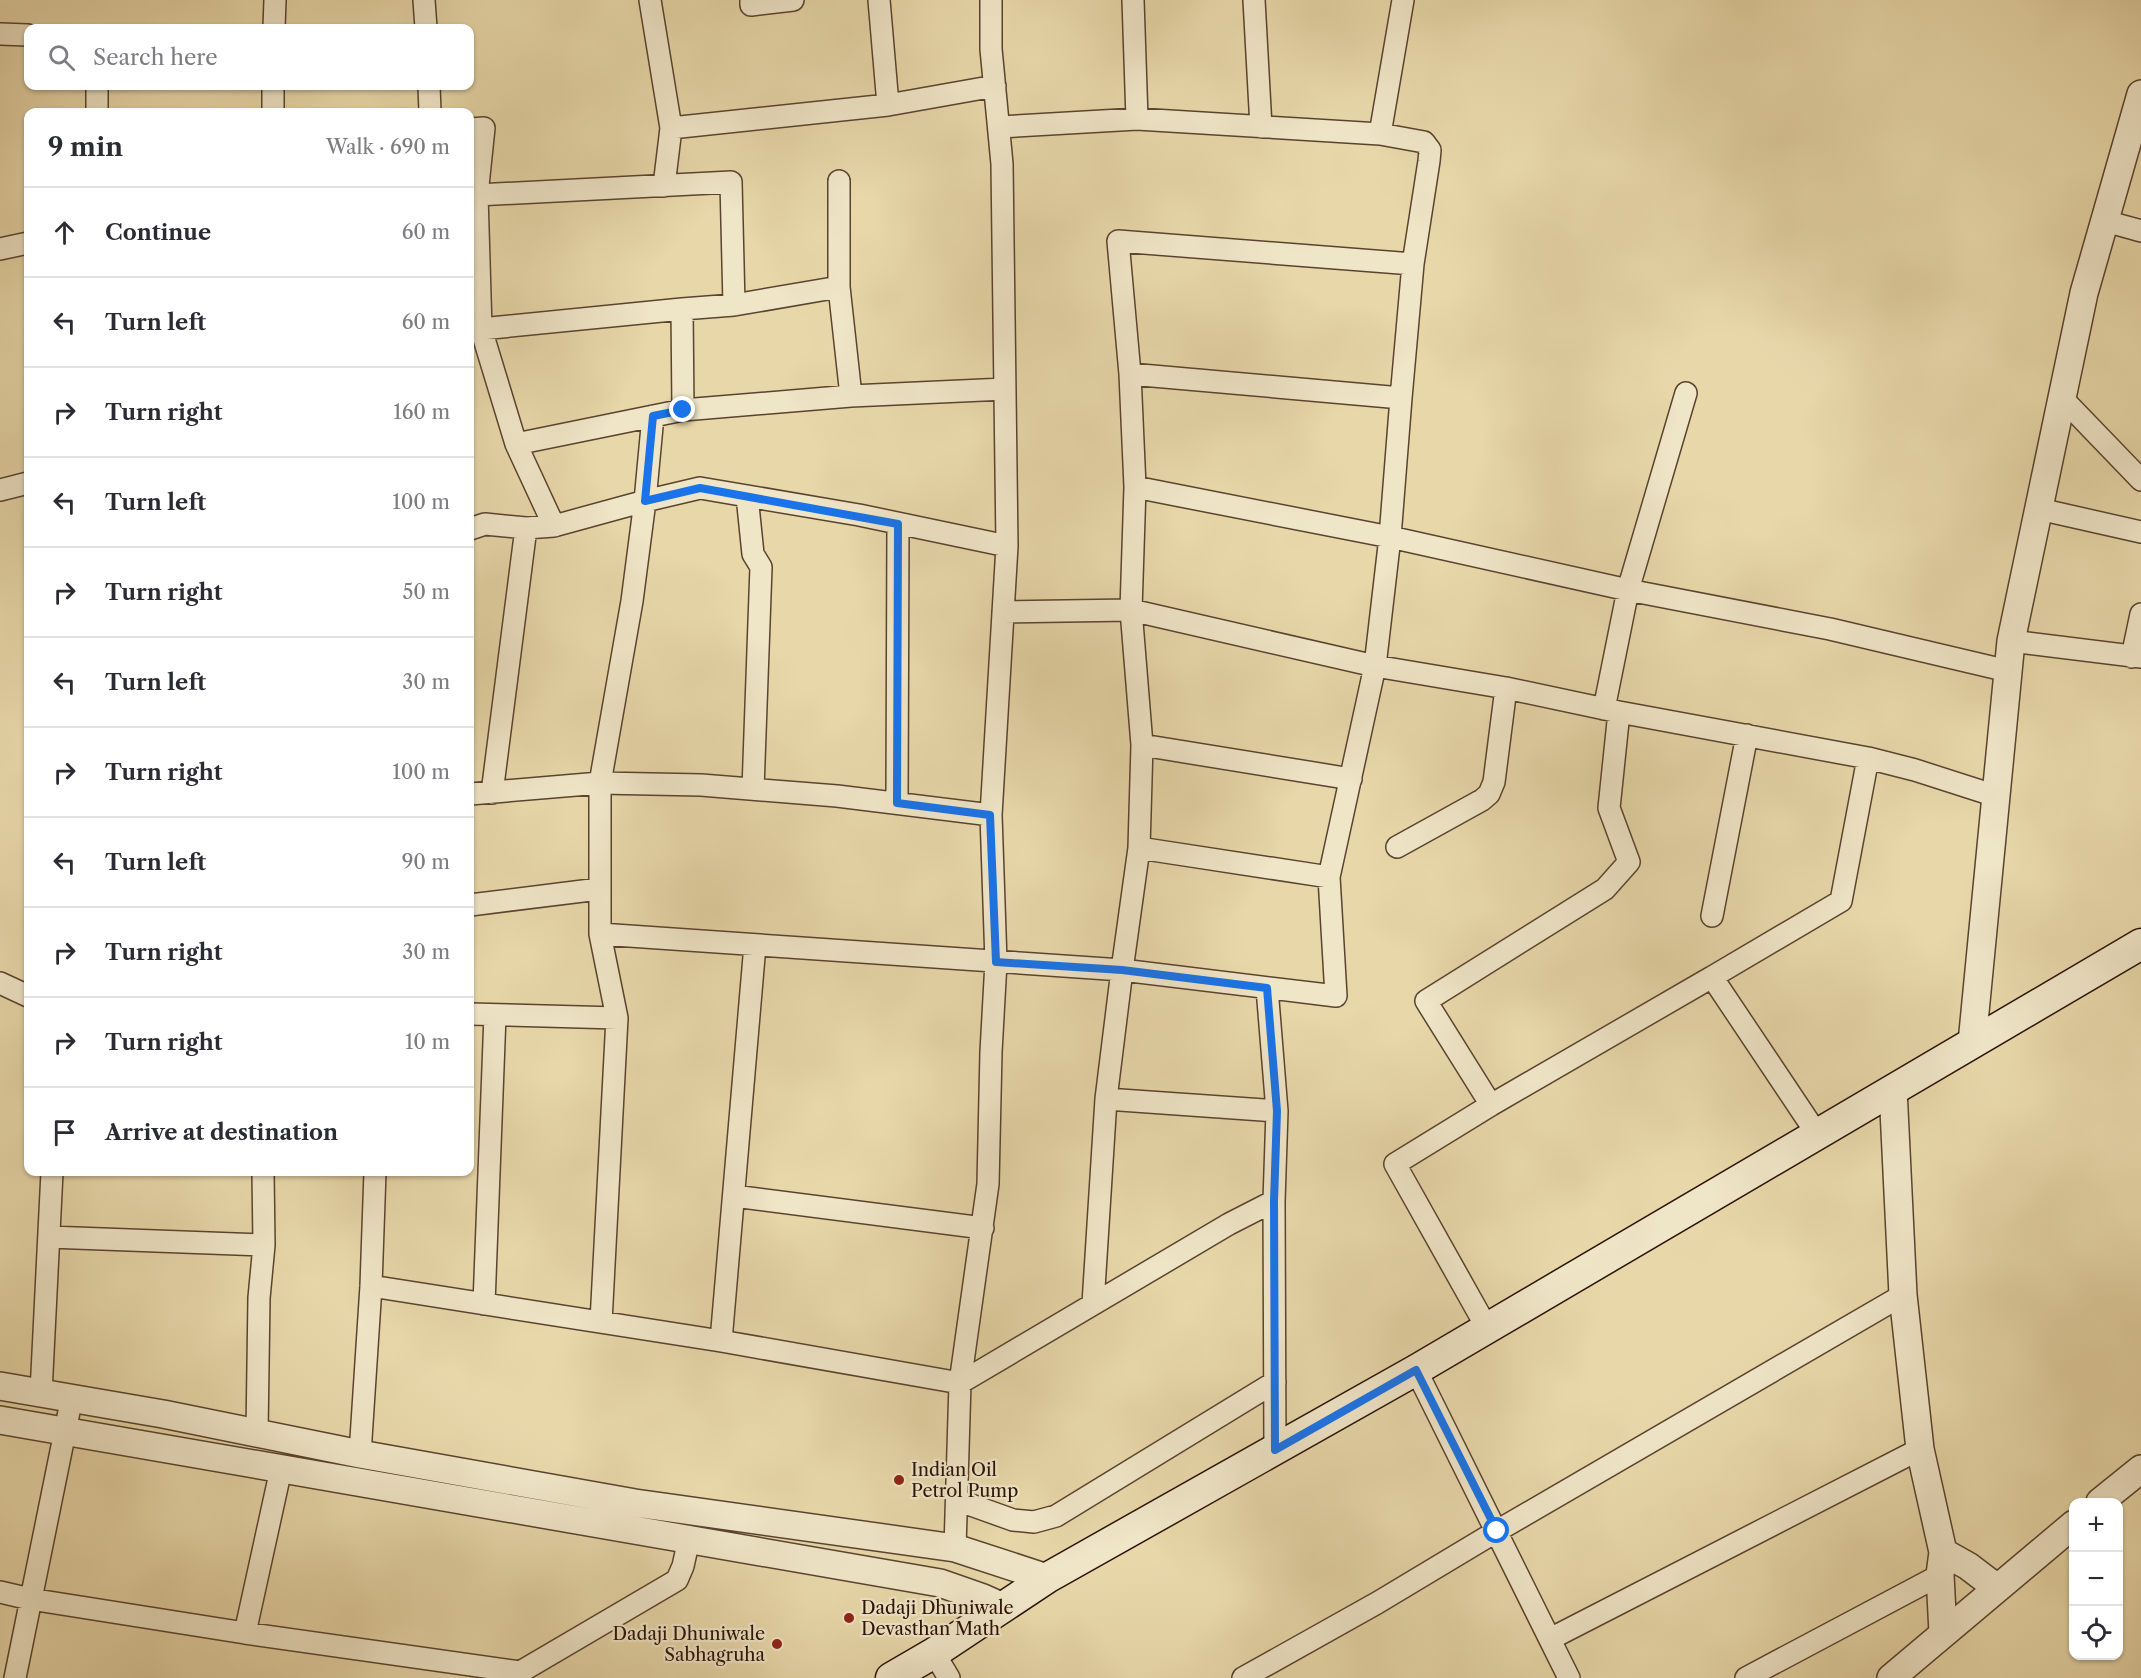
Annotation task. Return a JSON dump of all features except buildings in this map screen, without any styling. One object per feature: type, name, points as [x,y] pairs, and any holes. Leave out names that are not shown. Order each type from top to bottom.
[{"type":"main road","points":[[891,1678],[942,1666],[1003,1607],[1047,1578],[1416,1370],[2141,944]]},
{"type":"street","points":[[274,24],[275,0]]},
{"type":"street","points":[[424,0],[426,24]]},
{"type":"street","points":[[650,0],[672,128],[664,186]]},
{"type":"street","points":[[751,0],[751,5],[793,0]]},
{"type":"street","points":[[879,0],[888,105]]},
{"type":"street","points":[[955,1548],[960,1383],[988,1184],[990,1052],[996,962],[990,815],[1007,546],[1002,164],[991,49],[991,0]]},
{"type":"street","points":[[1133,0],[1137,119]]},
{"type":"street","points":[[1254,0],[1261,127]]},
{"type":"street","points":[[1380,134],[1402,0]]},
{"type":"street","points":[[0,34],[24,35]]},
{"type":"street","points":[[672,128],[888,105],[995,86]]},
{"type":"street","points":[[97,90],[97,108]]},
{"type":"street","points":[[273,90],[273,108]]},
{"type":"street","points":[[429,90],[430,108]]},
{"type":"street","points":[[1972,1043],[2011,641],[2084,293],[2141,94]]},
{"type":"street","points":[[600,934],[1122,970],[1336,996],[1329,877],[1375,666],[1390,537],[1413,264],[1430,150],[1424,142],[1380,134],[1137,119],[999,127]]},
{"type":"street","points":[[474,129],[484,128],[474,246],[481,329],[516,444],[554,526]]},
{"type":"street","points":[[839,181],[839,287],[851,396]]},
{"type":"street","points":[[477,195],[731,182],[734,305]]},
{"type":"street","points":[[2105,221],[2141,231]]},
{"type":"street","points":[[1093,1304],[1106,1099],[1139,848],[1142,745],[1131,610],[1135,487],[1130,374],[1118,241],[1413,264]]},
{"type":"street","points":[[0,249],[24,244]]},
{"type":"street","points":[[481,329],[734,305],[839,287]]},
{"type":"street","points":[[682,309],[683,410]]},
{"type":"street","points":[[1130,374],[1401,398]]},
{"type":"street","points":[[516,444],[683,410],[851,396],[1005,389]]},
{"type":"street","points":[[1491,1105],[1425,1001],[1605,889],[1629,862],[1609,808],[1612,710],[1628,590],[1686,393]]},
{"type":"street","points":[[2062,398],[2141,480]]},
{"type":"street","points":[[601,1322],[617,1018],[600,934],[600,783],[632,602],[653,416]]},
{"type":"street","points":[[0,490],[24,484]]},
{"type":"street","points":[[1135,487],[1390,537],[1628,590],[1830,629],[2008,671]]},
{"type":"street","points":[[474,528],[484,524],[526,528],[554,526],[700,488],[1007,546]]},
{"type":"street","points":[[747,496],[753,554],[761,567],[753,789]]},
{"type":"street","points":[[2039,509],[2141,532]]},
{"type":"street","points":[[897,803],[898,524]]},
{"type":"street","points":[[492,792],[526,528]]},
{"type":"street","points":[[1003,612],[1131,610],[1375,666],[1506,688],[1868,758],[1915,770],[1996,796]]},
{"type":"street","points":[[2011,641],[2136,657],[2141,614]]},
{"type":"street","points":[[1397,847],[1490,794],[1494,782],[1506,688]]},
{"type":"street","points":[[1712,915],[1747,735]]},
{"type":"street","points":[[1142,745],[1351,779]]},
{"type":"street","points":[[1487,1328],[1395,1164],[1491,1105],[1841,901],[1868,758]]},
{"type":"street","points":[[474,794],[600,783],[701,785],[837,796],[990,815]]},
{"type":"street","points":[[1139,848],[1329,877]]},
{"type":"street","points":[[474,905],[599,889]]},
{"type":"street","points":[[722,1341],[755,945]]},
{"type":"street","points":[[1712,977],[1817,1134]]},
{"type":"street","points":[[0,983],[24,994]]},
{"type":"street","points":[[1267,988],[1277,1111],[1274,1201],[1275,1450]]},
{"type":"street","points":[[474,1014],[617,1018]]},
{"type":"street","points":[[484,1304],[495,1015]]},
{"type":"street","points":[[1893,1089],[1903,1295],[1920,1449],[1941,1563],[1943,1633]]},
{"type":"street","points":[[1106,1099],[1277,1111]]},
{"type":"street","points":[[41,1393],[52,1176]]},
{"type":"street","points":[[257,1432],[259,1298],[264,1245],[263,1176]]},
{"type":"street","points":[[360,1454],[371,1286],[375,1176]]},
{"type":"street","points":[[734,1196],[983,1228]]},
{"type":"street","points":[[371,1286],[722,1341],[960,1383],[1230,1224],[1274,1201]]},
{"type":"street","points":[[49,1237],[264,1245]]},
{"type":"street","points":[[1243,1678],[1377,1604],[1497,1531],[1903,1295]]},
{"type":"street","points":[[1416,1370],[1569,1678]]},
{"type":"street","points":[[957,1500],[1013,1520],[1034,1522],[1056,1516],[1275,1382]]},
{"type":"street","points":[[0,1386],[72,1397],[360,1454],[635,1503],[955,1548],[1047,1578]]},
{"type":"street","points":[[15,1678],[72,1397]]},
{"type":"street","points":[[0,1420],[940,1583],[1003,1607]]},
{"type":"street","points":[[1550,1639],[1920,1449]]},
{"type":"street","points":[[245,1633],[282,1469]]},
{"type":"street","points":[[2106,1498],[2141,1469]]},
{"type":"street","points":[[1891,1678],[2069,1527]]},
{"type":"street","points":[[0,1592],[30,1599],[515,1675],[677,1580],[681,1574],[689,1539]]},
{"type":"street","points":[[1746,1678],[1941,1563],[1968,1566],[1997,1588]]},
{"type":"place","name":"Indian Oil Petrol Pump","points":[[899,1480]]},
{"type":"place","name":"Dadaji Dhuniwale Devasthan Math","points":[[849,1618]]},
{"type":"place","name":"Dadaji Dhuniwale Sabhagruha","points":[[777,1644]]},
{"type":"route","points":[[683,410],[653,416],[645,501],[700,488],[859,515],[898,524],[897,803],[990,815],[996,962],[1122,970],[1267,988],[1277,1111],[1274,1201],[1275,1450],[1416,1370],[1497,1531]]}]
